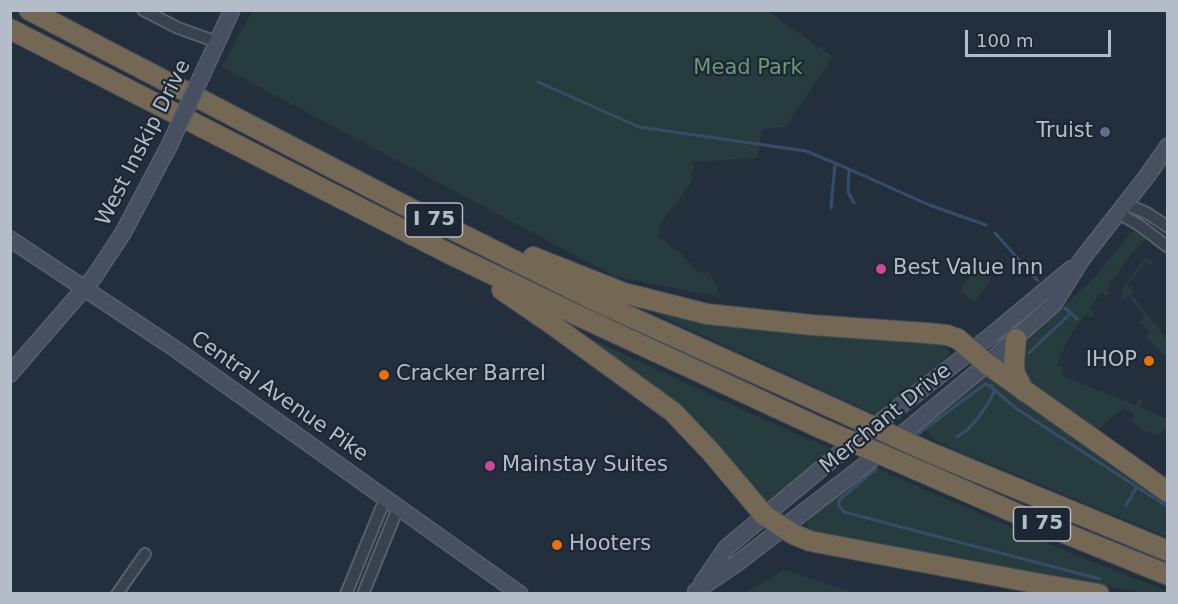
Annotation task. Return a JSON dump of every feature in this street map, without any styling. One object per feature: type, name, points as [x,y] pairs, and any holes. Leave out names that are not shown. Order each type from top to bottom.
[{"type":"highway","name":"I 75","points":[[29,10],[417,212],[602,304],[931,453],[1167,551]]},
{"type":"highway","name":"I 75","points":[[10,29],[448,253],[581,317],[818,427],[1020,515],[1167,575]]},
{"type":"highway","points":[[417,212],[624,293],[697,312],[812,325],[947,335],[958,339],[987,364],[1167,492]]},
{"type":"highway","points":[[448,253],[553,325],[672,412],[711,452],[764,515],[793,534],[810,541],[1099,594]]},
{"type":"highway","points":[[1016,339],[1015,374],[1024,391]]},
{"type":"main road","name":"West Inskip Drive","points":[[10,374],[94,277],[123,233],[169,146],[232,10]]},
{"type":"main road","name":"Merchant Drive","points":[[695,592],[736,564],[866,464],[987,364],[1054,304],[1082,259],[1167,146]]},
{"type":"main road","name":"Central Avenue Pike","points":[[10,239],[174,348],[519,593]]},
{"type":"main road","name":"Merchant Drive","points":[[695,592],[726,548],[764,515],[1082,259]]},
{"type":"street","points":[[143,10],[178,28],[218,42]]},
{"type":"street","points":[[1121,208],[1147,213],[1167,227]]},
{"type":"street","points":[[1121,208],[1167,247]]},
{"type":"street","points":[[346,594],[392,503]]},
{"type":"street","points":[[363,594],[392,503]]},
{"type":"street","points":[[117,594],[144,554]]},
{"type":"green space","name":"Mead Park","points":[[252,11],[767,11],[833,57],[785,127],[762,129],[757,158],[694,162],[691,183],[659,226],[658,237],[680,252],[698,272],[710,273],[721,297],[616,277],[222,67]]},
{"type":"green space","points":[[1137,230],[1145,235],[1146,239],[1111,281],[1108,296],[1101,293],[1089,309],[1094,316],[1086,314],[1069,337],[1057,365],[1064,368],[1062,376],[1136,405],[1141,398],[1140,407],[1167,417],[1167,426],[1159,435],[1141,430],[1132,420],[1134,414],[1124,409],[1094,433],[1028,383],[1023,375],[1023,349],[1026,343],[1098,274],[1130,233]]},
{"type":"green space","points":[[1146,257],[1152,261],[1152,264],[1145,262],[1127,286],[1133,291],[1132,295],[1167,340],[1167,357],[1145,336],[1149,331],[1139,322],[1145,317],[1128,295],[1123,299],[1120,298],[1125,285]]},
{"type":"green space","points":[[983,269],[992,276],[975,302],[960,292],[974,270],[980,274]]},
{"type":"green space","points":[[632,303],[943,343],[947,346],[950,355],[877,415]]},
{"type":"green space","points":[[585,336],[834,450],[769,502],[765,502],[730,458],[691,418],[583,338]]},
{"type":"green space","points":[[987,375],[1167,499],[1167,537],[954,449],[934,440],[926,431],[921,434],[915,432]]},
{"type":"green space","points":[[873,467],[1063,550],[1167,591],[1167,593],[1146,593],[869,546],[819,536],[809,530],[807,523],[809,518]]},
{"type":"green space","points":[[784,570],[855,593],[745,593]]},
{"type":"waterway","points":[[538,82],[639,127],[806,151],[929,205],[986,225]]},
{"type":"waterway","points":[[831,208],[835,163]]},
{"type":"waterway","points":[[849,169],[848,192],[854,203]]},
{"type":"waterway","points":[[995,233],[1038,281]]},
{"type":"waterway","points":[[1029,353],[1071,313],[1065,308]]},
{"type":"waterway","points":[[1071,313],[1077,319]]},
{"type":"waterway","points":[[918,434],[985,384],[992,385],[990,386],[1017,409],[1168,507]]},
{"type":"waterway","points":[[957,437],[978,418],[994,391]]},
{"type":"waterway","points":[[876,469],[839,500],[839,506],[844,512],[1100,579]]},
{"type":"waterway","points":[[1126,506],[1136,488]]},
{"type":"place","name":"Truist","points":[[1105,132]]},
{"type":"place","name":"Best Value Inn","points":[[881,269]]},
{"type":"place","name":"IHOP","points":[[1149,361]]},
{"type":"place","name":"Cracker Barrel","points":[[384,375]]},
{"type":"place","name":"Mainstay Suites","points":[[490,466]]},
{"type":"place","name":"Hooters","points":[[557,545]]}]
